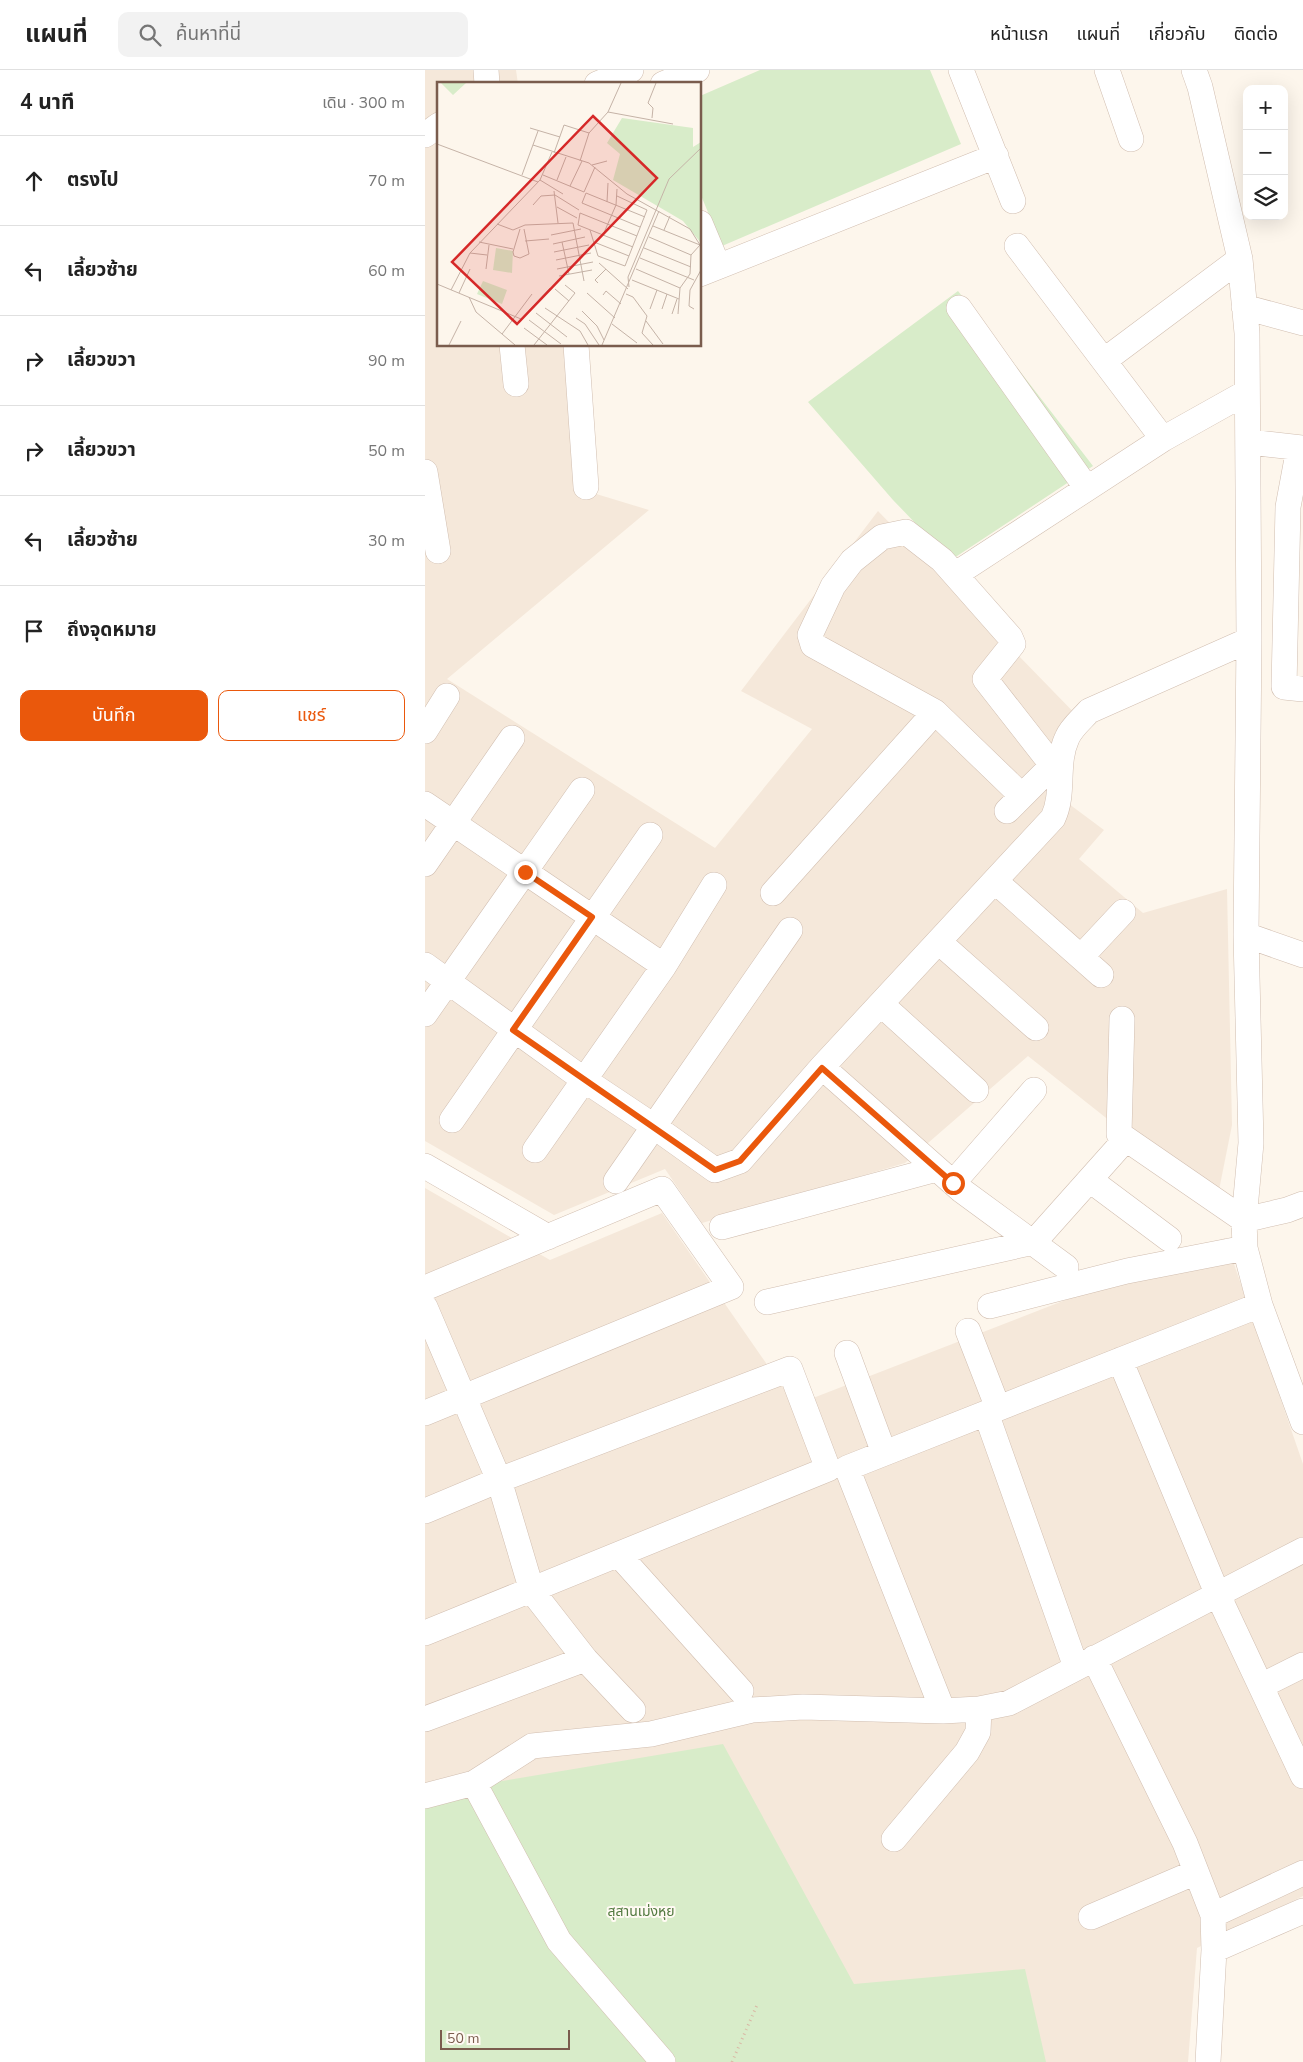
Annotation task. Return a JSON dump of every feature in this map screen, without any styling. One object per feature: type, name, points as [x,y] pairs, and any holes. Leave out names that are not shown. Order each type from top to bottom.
[{"type":"street","points":[[602,82],[631,70]]},
{"type":"street","points":[[639,70],[643,82]]},
{"type":"street","points":[[668,82],[697,70]]},
{"type":"street","points":[[961,70],[1013,201]]},
{"type":"street","points":[[1107,70],[1131,139]]},
{"type":"street","points":[[1194,70],[1200,87],[1240,259],[1244,307],[1249,442],[1249,692],[1246,935],[1251,1143],[1244,1220],[1245,1248],[1260,1305],[1303,1422]]},
{"type":"street","points":[[425,135],[437,126]]},
{"type":"street","points":[[701,228],[709,270],[996,156]]},
{"type":"street","points":[[1017,246],[1163,439]]},
{"type":"street","points":[[1105,360],[1240,259]]},
{"type":"street","points":[[1244,307],[1303,323]]},
{"type":"street","points":[[959,308],[1087,487]]},
{"type":"street","points":[[512,346],[515,384]]},
{"type":"street","points":[[576,346],[586,487]]},
{"type":"street","points":[[956,574],[1163,439],[1247,392]]},
{"type":"street","points":[[1249,442],[1301,448],[1288,507],[1293,688],[1249,692]]},
{"type":"street","points":[[425,472],[438,551]]},
{"type":"street","points":[[425,965],[583,1080],[652,1125],[715,1170],[740,1161],[822,1068],[1053,818],[1059,805],[1057,761],[985,679],[1013,644],[1010,637],[956,574],[942,560],[906,532],[882,537],[852,561],[833,586],[810,635],[813,645],[935,712],[1014,803],[1057,761],[1074,726],[1089,711],[1249,640]]},
{"type":"street","points":[[425,732],[447,696]]},
{"type":"street","points":[[773,893],[935,712]]},
{"type":"street","points":[[425,864],[512,738]]},
{"type":"street","points":[[425,1014],[582,790]]},
{"type":"street","points":[[425,804],[664,966]]},
{"type":"street","points":[[452,1120],[650,835]]},
{"type":"street","points":[[995,882],[1101,975]]},
{"type":"street","points":[[535,1150],[664,966],[714,885]]},
{"type":"street","points":[[1081,957],[1123,912]]},
{"type":"street","points":[[615,1181],[652,1125],[790,930]]},
{"type":"street","points":[[1246,935],[1303,955]]},
{"type":"street","points":[[939,942],[1036,1028]]},
{"type":"street","points":[[881,1004],[976,1090]]},
{"type":"street","points":[[1122,1019],[1119,1134],[1125,1140],[1244,1220],[1281,1212],[1303,1204]]},
{"type":"street","points":[[822,1068],[945,1176],[1066,1267]]},
{"type":"street","points":[[723,1228],[945,1176],[1034,1090]]},
{"type":"street","points":[[767,1302],[1035,1242],[1125,1140]]},
{"type":"street","points":[[430,1174],[548,1237]]},
{"type":"street","points":[[1090,1180],[1169,1239]]},
{"type":"street","points":[[425,1288],[662,1189],[731,1287],[425,1414]]},
{"type":"street","points":[[990,1306],[1127,1271],[1245,1248]]},
{"type":"street","points":[[943,1711],[847,1468],[1260,1305]]},
{"type":"street","points":[[425,1307],[499,1480],[532,1591],[585,1659],[633,1710]]},
{"type":"street","points":[[968,1331],[992,1410],[1085,1662],[1185,1844],[1213,1915],[1214,1950],[1208,2062]]},
{"type":"street","points":[[847,1353],[885,1453]]},
{"type":"street","points":[[1120,1360],[1217,1593],[1301,1767]]},
{"type":"street","points":[[425,1511],[499,1480],[790,1369],[828,1469],[425,1633]]},
{"type":"street","points":[[425,1796],[473,1783],[532,1746],[651,1734],[751,1710],[803,1707],[943,1711],[979,1709],[1009,1703],[1217,1593],[1303,1550]]},
{"type":"street","points":[[619,1555],[741,1691]]},
{"type":"street","points":[[425,1719],[585,1659]]},
{"type":"street","points":[[1261,1686],[1303,1665]]},
{"type":"street","points":[[894,1839],[975,1740],[979,1725],[979,1709]]},
{"type":"street","points":[[473,1783],[559,1941],[663,2062]]},
{"type":"street","points":[[1091,1917],[1197,1872]]},
{"type":"street","points":[[1213,1915],[1303,1873]]},
{"type":"street","points":[[1214,1950],[1303,1911]]},
{"type":"path","points":[[732,2062],[757,2004]]},
{"type":"shaded area","points":[[425,70],[516,70],[518,82],[437,82],[437,346],[581,346],[593,493],[649,510],[447,679],[715,848],[812,729],[741,691],[878,511],[1088,727],[1065,749],[1065,801],[1104,830],[1079,859],[1143,913],[1227,889],[1232,1125],[1219,1190],[1202,1194],[1028,1056],[905,1163],[702,1223],[665,1169],[554,1215],[425,1141]]},
{"type":"shaded area","points":[[425,1188],[550,1260],[662,1213],[795,1405],[1225,1238],[1303,1464],[1303,1896],[1197,1948],[1188,2062],[1036,2062],[849,1988],[425,1811]]},
{"type":"green space","points":[[760,70],[930,70],[961,144],[722,246],[701,195],[701,96]]},
{"type":"green space","points":[[958,291],[1093,466],[951,560],[893,500],[808,402]]},
{"type":"green space","name":"สุสานเม่งหุย","points":[[723,1744],[854,1984],[1025,1969],[1046,2062],[425,2062],[425,1801],[496,1782]]},
{"type":"route","points":[[525,872],[592,917],[513,1030],[715,1170],[740,1161],[822,1068],[953,1183]]}]
